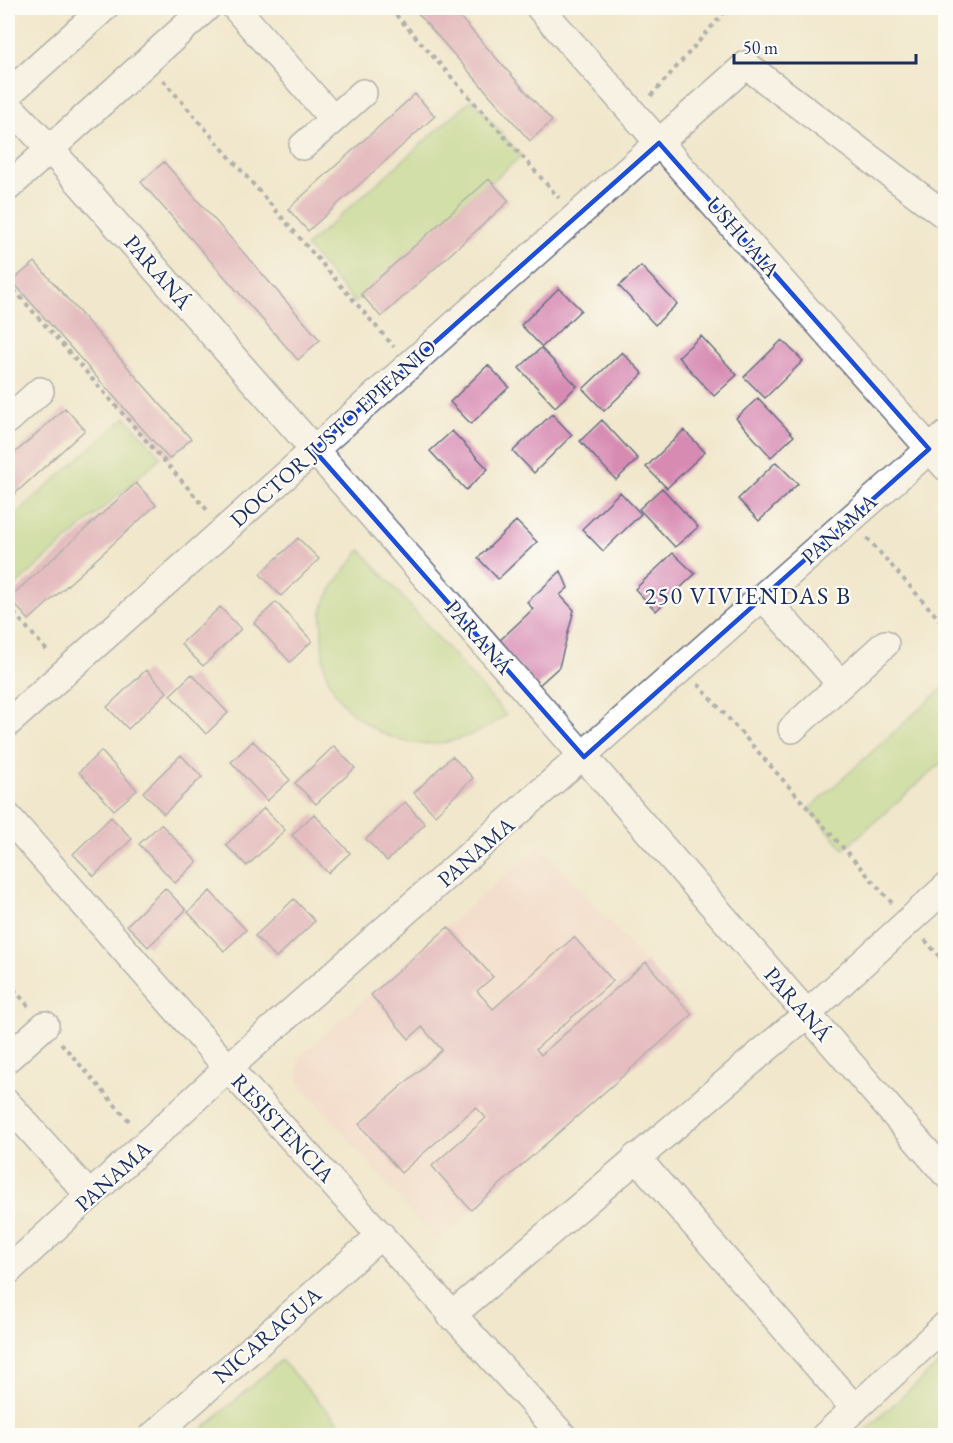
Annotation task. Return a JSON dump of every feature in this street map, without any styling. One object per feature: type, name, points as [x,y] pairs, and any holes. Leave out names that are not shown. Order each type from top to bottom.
[{"type":"street","points":[[8,94],[104,8]]},
{"type":"street","points":[[8,188],[206,8]]},
{"type":"street","points":[[236,8],[333,119]]},
{"type":"street","name":"USHUAIA","points":[[540,8],[940,450]]},
{"type":"street","points":[[659,142],[746,65],[945,216]]},
{"type":"street","points":[[303,146],[363,93]]},
{"type":"street","name":"PARANÁ","points":[[8,105],[50,149],[584,757],[945,1174]]},
{"type":"street","name":"DOCTOR JUSTO EPIFANIO","points":[[8,723],[659,142]]},
{"type":"street","points":[[8,420],[40,391]]},
{"type":"street","name":"PANAMA","points":[[8,1271],[149,1144],[228,1068],[584,757],[850,520],[940,450]]},
{"type":"street","points":[[763,597],[841,684]]},
{"type":"street","points":[[792,729],[885,644]]},
{"type":"street","name":"RESISTENCIA","points":[[8,817],[228,1068],[381,1235],[451,1316],[563,1436]]},
{"type":"street","points":[[451,1316],[807,1014],[945,887]]},
{"type":"street","points":[[8,1058],[45,1025]]},
{"type":"street","points":[[8,1104],[90,1196]]},
{"type":"street","points":[[636,1157],[855,1409]]},
{"type":"street","name":"NICARAGUA","points":[[153,1436],[381,1235]]},
{"type":"street","points":[[825,1436],[945,1325]]},
{"type":"path","points":[[390,8],[576,217]]},
{"type":"path","points":[[634,114],[728,8]]},
{"type":"path","points":[[147,61],[409,365]]},
{"type":"path","points":[[8,283],[225,530]]},
{"type":"path","points":[[850,520],[945,627]]},
{"type":"path","points":[[8,606],[65,671]]},
{"type":"path","points":[[684,668],[945,964]]},
{"type":"path","points":[[8,982],[149,1144]]},
{"type":"highlighted area","points":[[659,143],[929,449],[584,757],[314,450]]},
{"type":"shaded area","points":[[540,844],[692,1015],[436,1241],[299,1082],[298,1058]]},
{"type":"green space","points":[[472,99],[521,156],[355,303],[306,246]]},
{"type":"green space","points":[[126,417],[161,457],[8,592],[8,521]]},
{"type":"green space","points":[[361,550],[506,715],[467,737],[434,744],[422,744],[381,733],[356,716],[346,706],[330,683],[326,671],[322,614],[333,586]]},
{"type":"green space","points":[[945,686],[945,760],[844,849],[809,809]]},
{"type":"green space","points":[[945,1358],[945,1435],[860,1435]]},
{"type":"green space","points":[[281,1360],[350,1435],[196,1435]]},
{"type":"building","points":[[413,8],[452,8],[552,121],[530,141]]},
{"type":"building","points":[[415,94],[435,116],[308,231],[288,209]]},
{"type":"building","points":[[164,162],[320,340],[298,360],[141,182]]},
{"type":"building","points":[[489,179],[509,201],[381,317],[361,294]]},
{"type":"building","points":[[35,262],[191,439],[169,459],[12,281]]},
{"type":"building","points":[[641,266],[677,304],[655,325],[619,286]]},
{"type":"building","points":[[559,288],[581,310],[542,347],[521,325]]},
{"type":"building","points":[[701,336],[737,375],[714,396],[678,357]]},
{"type":"building","points":[[782,340],[803,361],[765,398],[744,377]]},
{"type":"building","points":[[541,348],[577,386],[555,407],[519,368]]},
{"type":"building","points":[[622,352],[643,374],[604,411],[583,389]]},
{"type":"building","points":[[488,365],[509,387],[471,424],[450,402]]},
{"type":"building","points":[[758,398],[794,436],[771,457],[736,418]]},
{"type":"building","points":[[65,408],[85,430],[8,500],[8,459]]},
{"type":"building","points":[[552,414],[572,435],[534,473],[513,451]]},
{"type":"building","points":[[602,420],[638,459],[616,480],[580,441]]},
{"type":"building","points":[[684,430],[705,452],[667,488],[646,467]]},
{"type":"building","points":[[452,431],[488,469],[466,490],[430,451]]},
{"type":"building","points":[[776,462],[798,484],[759,521],[738,499]]},
{"type":"building","points":[[136,483],[156,505],[29,620],[9,598]]},
{"type":"building","points":[[662,488],[698,527],[675,547],[639,509]]},
{"type":"building","points":[[620,492],[641,514],[603,551],[582,529]]},
{"type":"building","points":[[516,521],[537,542],[498,579],[478,558]]},
{"type":"building","points":[[298,538],[319,559],[281,596],[260,574]]},
{"type":"building","points":[[673,553],[695,574],[656,611],[635,589]]},
{"type":"building","points":[[561,571],[568,588],[560,595],[574,610],[559,667],[537,687],[497,643],[533,609],[527,602]]},
{"type":"building","points":[[276,602],[312,641],[290,662],[254,623]]},
{"type":"building","points":[[220,607],[241,629],[203,666],[181,644]]},
{"type":"building","points":[[146,670],[167,692],[128,729],[107,707]]},
{"type":"building","points":[[192,674],[228,713],[206,734],[170,695]]},
{"type":"building","points":[[253,741],[290,780],[267,801],[231,762]]},
{"type":"building","points":[[334,746],[355,768],[316,804],[295,783]]},
{"type":"building","points":[[101,751],[137,790],[114,810],[79,772]]},
{"type":"building","points":[[181,755],[202,777],[164,814],[143,792]]},
{"type":"building","points":[[452,756],[473,778],[435,815],[414,793]]},
{"type":"building","points":[[405,802],[425,824],[387,861],[366,839]]},
{"type":"building","points":[[264,808],[285,830],[247,866],[226,845]]},
{"type":"building","points":[[314,814],[350,853],[328,873],[292,835]]},
{"type":"building","points":[[111,817],[132,839],[94,876],[73,854]]},
{"type":"building","points":[[161,824],[197,862],[175,883],[139,844]]},
{"type":"building","points":[[165,888],[186,910],[148,947],[127,925]]},
{"type":"building","points":[[210,891],[246,930],[224,951],[188,912]]},
{"type":"building","points":[[294,899],[315,921],[276,958],[255,936]]},
{"type":"building","points":[[448,927],[493,977],[477,991],[493,1009],[574,937],[613,981],[536,1049],[541,1055],[646,962],[692,1015],[471,1210],[432,1166],[486,1118],[476,1107],[401,1173],[359,1124],[442,1050],[422,1027],[409,1039],[371,995]]},
{"type":"waterway","points":[[937,1436],[946,1428]]},
{"type":"district","name":"250 VIVIENDAS B","points":[[748,595]]}]
